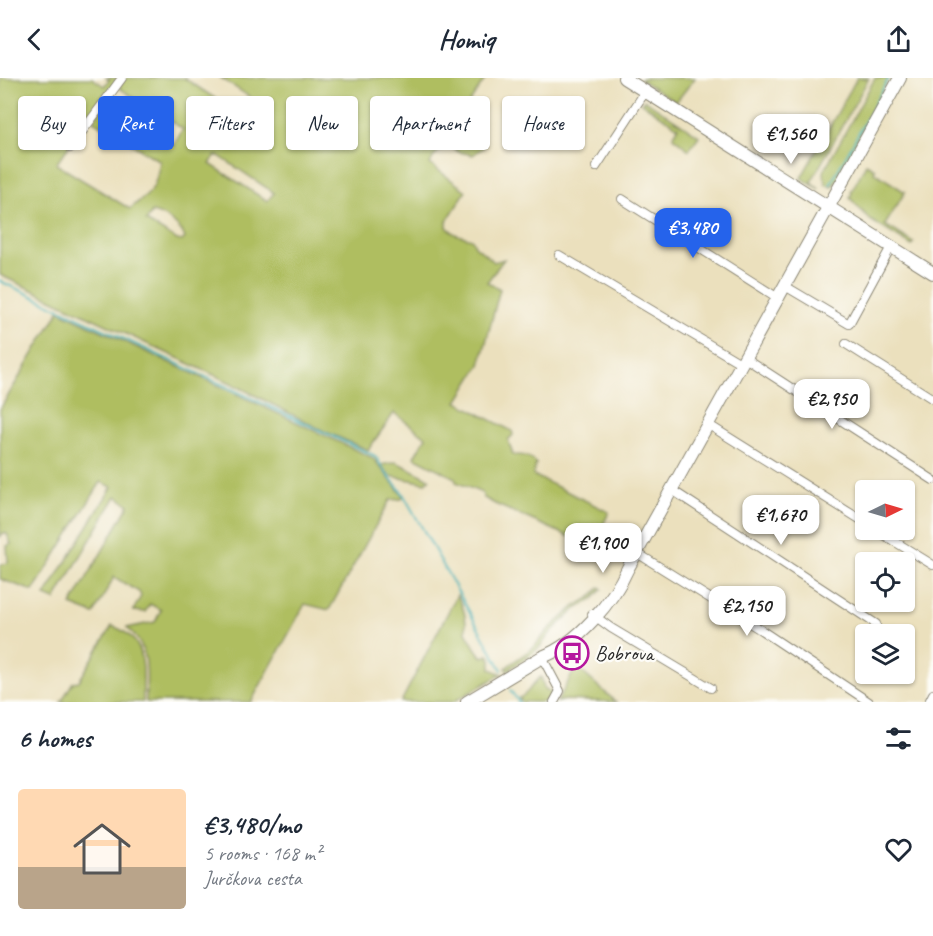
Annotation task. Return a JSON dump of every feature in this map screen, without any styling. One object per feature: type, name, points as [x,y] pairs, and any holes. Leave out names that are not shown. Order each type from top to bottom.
[{"type":"main road","points":[[624,78],[933,273]]},
{"type":"main road","points":[[466,702],[542,657],[555,653],[593,615],[628,568],[900,78]]},
{"type":"street","points":[[86,126],[122,78]]},
{"type":"street","points":[[596,167],[645,92]]},
{"type":"street","points":[[622,199],[782,292],[849,324],[892,246]]},
{"type":"street","points":[[560,255],[743,361],[933,480]]},
{"type":"street","points":[[846,344],[933,399]]},
{"type":"street","points":[[709,424],[855,516]]},
{"type":"street","points":[[672,490],[876,624]]},
{"type":"street","points":[[892,540],[933,565]]},
{"type":"street","points":[[637,553],[761,630],[869,702]]},
{"type":"street","points":[[593,615],[711,688]]},
{"type":"street","points":[[542,657],[560,691],[554,702]]},
{"type":"street","points":[[929,702],[933,694]]},
{"type":"green space","points":[[0,78],[92,78],[104,86],[109,80],[106,78],[119,78],[106,96],[98,96],[98,107],[86,123],[86,96],[18,96],[18,150],[66,150],[56,164],[130,209],[150,192],[157,178],[160,161],[142,150],[174,150],[174,145],[183,129],[174,123],[174,96],[131,96],[119,87],[124,78],[184,78],[211,96],[186,96],[186,150],[274,150],[274,96],[248,96],[221,78],[486,78],[474,96],[370,96],[370,150],[441,150],[430,164],[466,191],[447,221],[447,227],[455,234],[472,239],[475,246],[494,262],[504,259],[487,282],[500,289],[480,365],[457,402],[512,431],[513,435],[508,440],[513,455],[526,456],[534,461],[536,464],[533,475],[609,512],[593,547],[495,504],[484,498],[482,493],[456,482],[455,478],[414,457],[426,437],[394,413],[368,450],[324,431],[231,383],[0,275]],"holes":[[[215,156],[219,156],[274,193],[267,201],[210,164]],[[152,212],[162,215],[180,229],[185,238],[182,241],[146,221]]]},
{"type":"green space","points":[[642,78],[695,78],[676,102],[641,80]]},
{"type":"green space","points":[[857,78],[869,78],[811,182],[819,189],[801,178]]},
{"type":"green space","points":[[875,78],[889,78],[838,180],[832,187],[825,184],[824,171]]},
{"type":"green space","points":[[645,100],[699,136],[689,150],[673,137],[678,127],[642,103]]},
{"type":"green space","points":[[98,113],[98,124],[93,121]]},
{"type":"green space","points":[[456,150],[480,150],[473,155]]},
{"type":"green space","points":[[866,164],[875,169],[874,172],[905,192],[885,225],[914,243],[912,246],[870,220],[850,198]]},
{"type":"green space","points":[[59,311],[373,458],[403,496],[402,499],[390,500],[329,610],[305,604],[251,702],[146,702],[147,671],[144,653],[141,644],[127,628],[155,622],[161,610],[150,604],[145,612],[133,611],[141,596],[139,592],[114,577],[94,614],[71,605],[129,505],[116,496],[55,600],[45,596],[112,487],[101,482],[33,591],[0,579],[0,565],[8,563],[7,546],[11,544],[7,534],[3,533],[0,537],[0,409]]},
{"type":"green space","points":[[396,462],[430,479],[426,483],[390,476],[381,465]]},
{"type":"green space","points":[[600,587],[602,589],[593,599],[576,609],[552,631],[539,648],[507,671],[506,668],[509,665],[534,647],[548,630],[574,607],[591,597]]},
{"type":"green space","points":[[457,595],[462,604],[466,632],[481,655],[483,657],[488,655],[491,659],[491,669],[502,674],[453,702],[401,702]]},
{"type":"green space","points":[[112,626],[133,639],[138,647],[143,667],[143,702],[61,702],[73,682],[79,681]]},
{"type":"green space","points":[[578,669],[616,702],[565,700],[557,702],[574,671]]},
{"type":"green space","points":[[541,677],[544,688],[552,693],[550,702],[522,702],[519,698],[526,694]]},
{"type":"waterway","points":[[830,185],[889,78]]},
{"type":"waterway","points":[[0,281],[375,456],[402,492],[502,670]]},
{"type":"waterway","points":[[510,690],[519,702]]},
{"type":"place","name":"Bobrova","points":[[572,653]]}]
